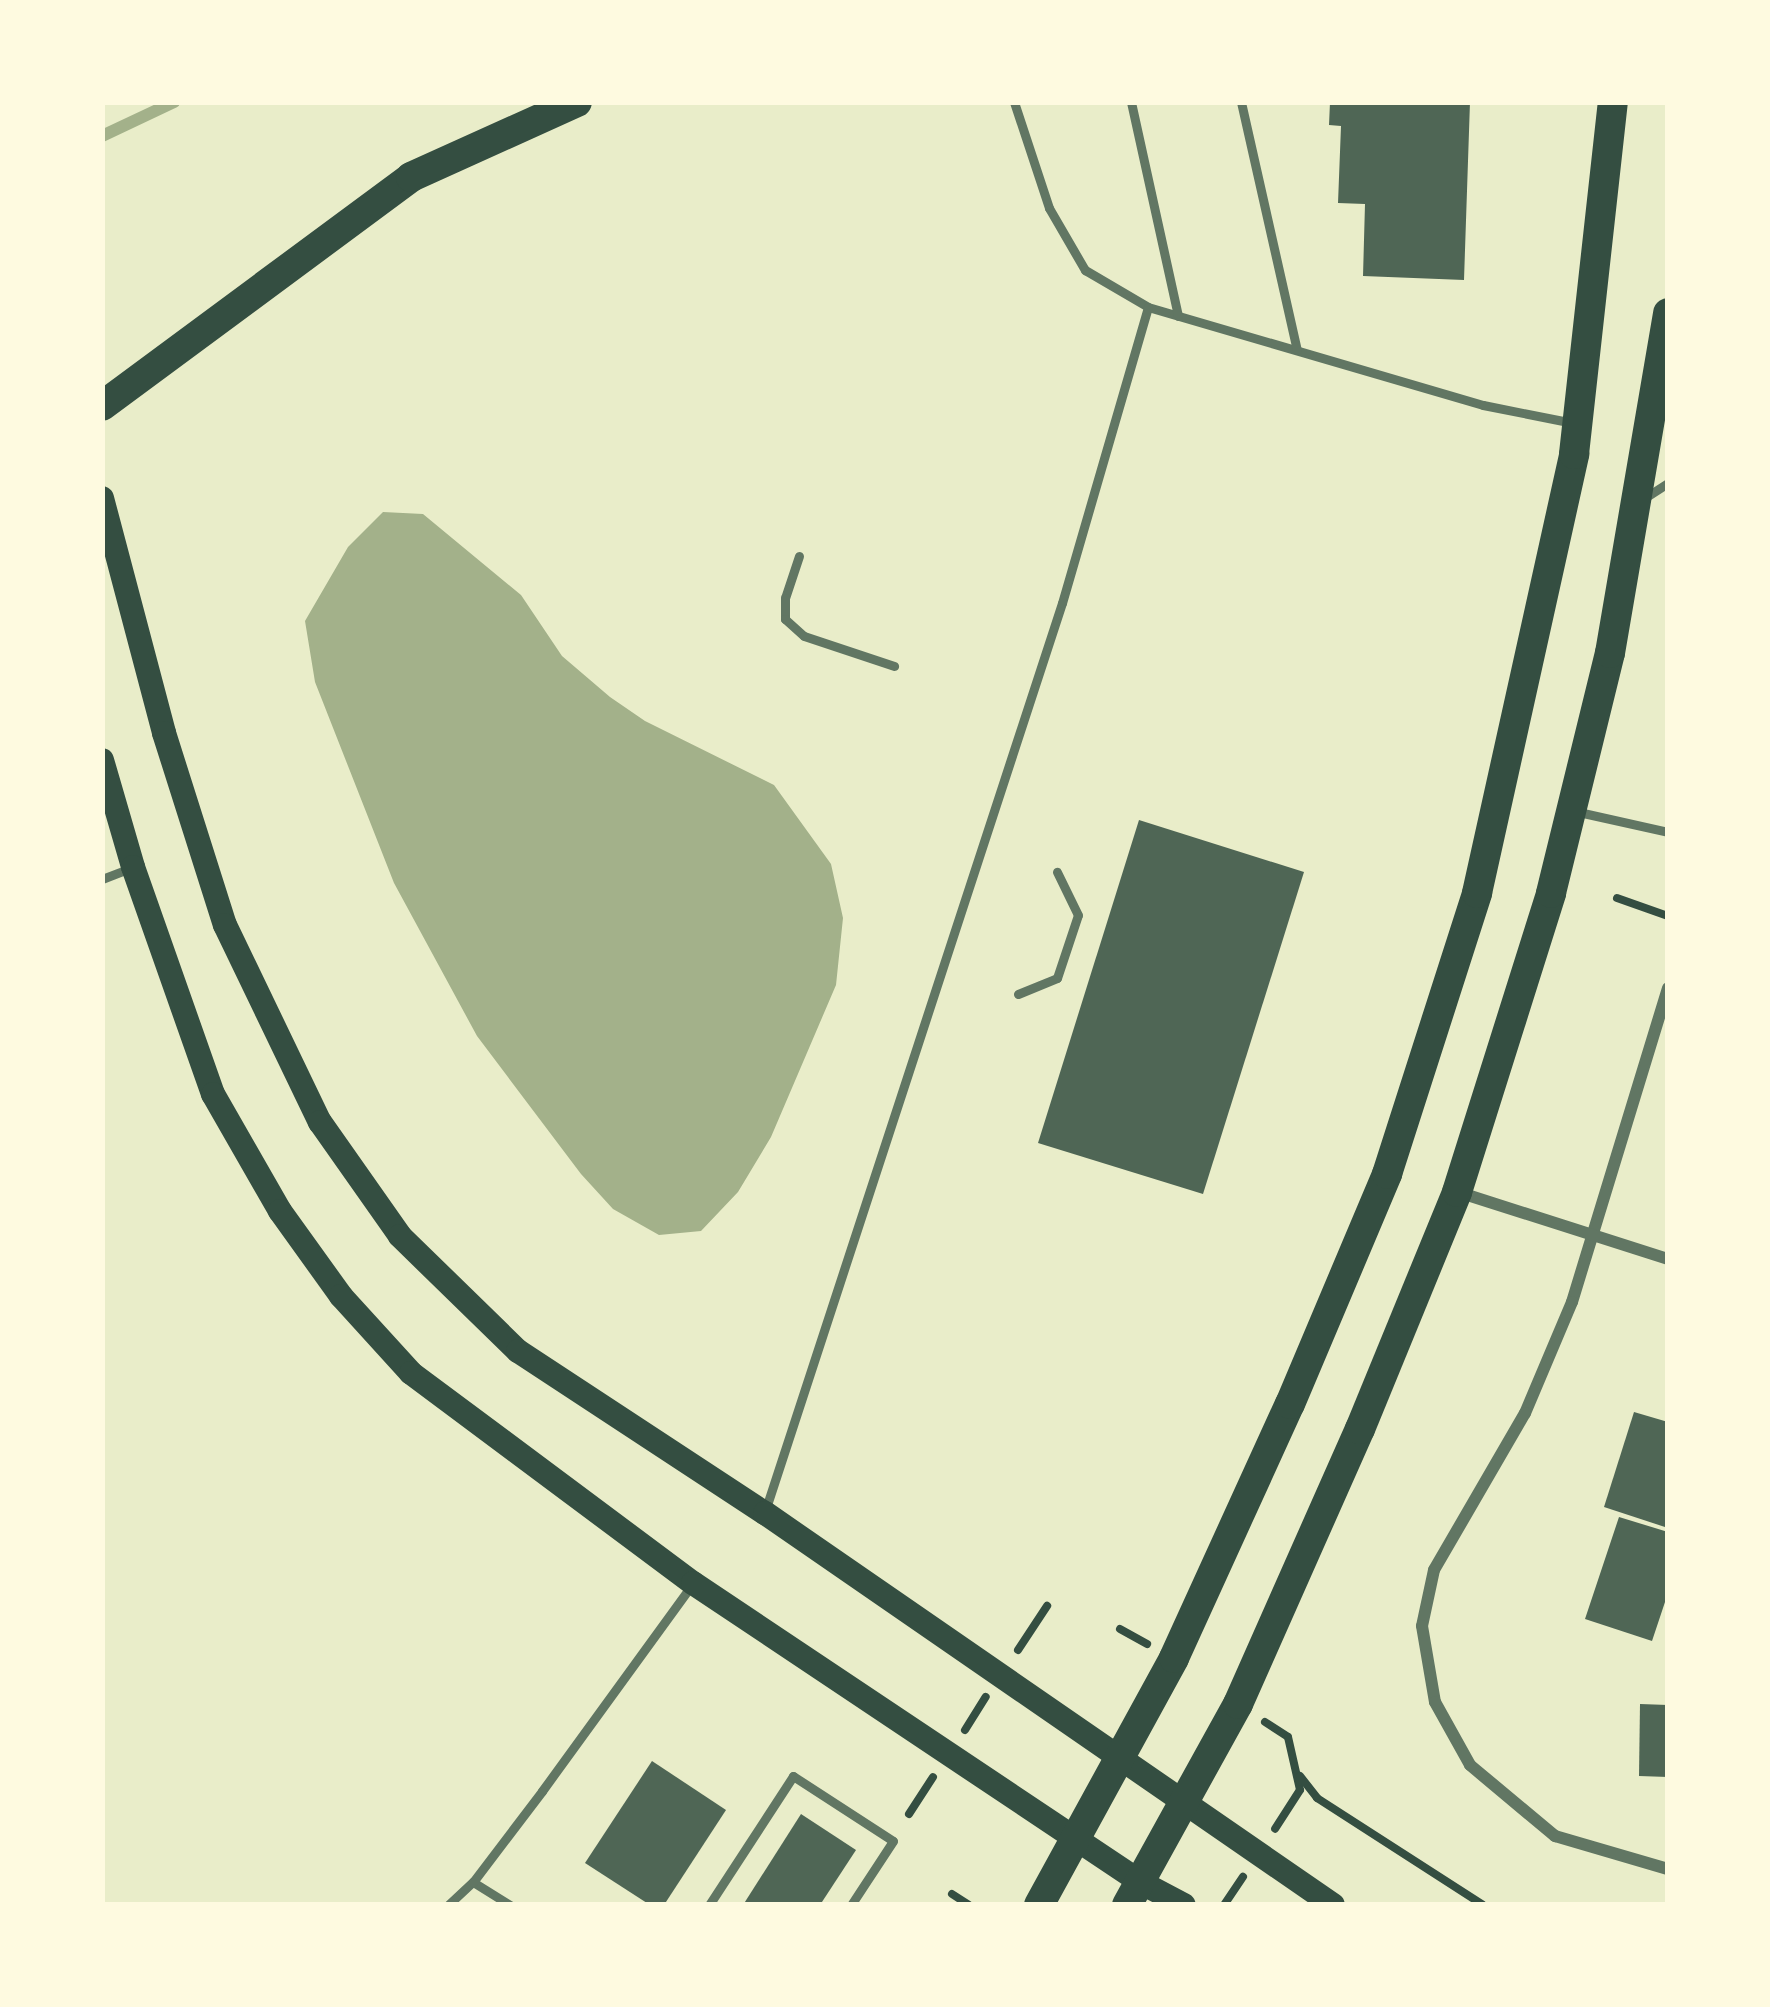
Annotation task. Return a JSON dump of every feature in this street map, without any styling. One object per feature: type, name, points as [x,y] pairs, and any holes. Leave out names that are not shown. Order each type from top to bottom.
[{"type":"main road","points":[[102,406],[411,176],[577,102]]},
{"type":"main road","points":[[1039,1905],[1193,1616],[1387,1174],[1477,892],[1533,656],[1578,424],[1613,102]]},
{"type":"main road","points":[[1134,1894],[1186,1807],[1360,1430],[1457,1192],[1551,893],[1610,652],[1668,313]]},
{"type":"main road","points":[[102,498],[164,733],[225,925],[320,1122],[400,1236],[518,1351],[765,1513],[1333,1905]]},
{"type":"main road","points":[[102,760],[133,867],[213,1094],[280,1211],[341,1296],[411,1373],[693,1583],[1075,1839],[1134,1894],[1184,1905]]},
{"type":"street","points":[[1668,988],[1572,1302],[1525,1413],[1434,1570],[1422,1626],[1435,1702],[1470,1765],[1555,1836],[1668,1869]]},
{"type":"street","points":[[1457,1192],[1668,1259]]},
{"type":"lane","points":[[1014,102],[1049,208],[1085,270],[1148,307],[1483,405],[1578,424]]},
{"type":"lane","points":[[1131,102],[1178,316]]},
{"type":"lane","points":[[1241,102],[1297,350]]},
{"type":"lane","points":[[765,1513],[1062,602],[1148,307]]},
{"type":"lane","points":[[1638,502],[1668,483]]},
{"type":"lane","points":[[799,556],[785,619],[805,636],[894,667]]},
{"type":"lane","points":[[1571,811],[1668,832]]},
{"type":"lane","points":[[102,879],[133,867]]},
{"type":"lane","points":[[1018,994],[1057,978],[1078,915],[1057,872]]},
{"type":"lane","points":[[448,1905],[473,1882],[693,1583]]},
{"type":"lane","points":[[709,1905],[793,1776],[892,1841],[850,1905]]},
{"type":"lane","points":[[473,1882],[510,1905]]},
{"type":"path","points":[[1617,898],[1668,916]]},
{"type":"path","points":[[909,1814],[1047,1606]]},
{"type":"path","points":[[1296,1770],[1317,1798],[1484,1905]]},
{"type":"path","points":[[952,1894],[969,1905]]},
{"type":"shaded area","points":[[383,512],[423,514],[521,595],[562,656],[610,697],[645,721],[774,785],[831,864],[843,918],[836,985],[771,1137],[738,1192],[701,1231],[659,1235],[613,1209],[581,1174],[477,1036],[394,883],[315,682],[305,621],[348,547]]},
{"type":"building","points":[[1330,102],[1470,102],[1464,280],[1363,276],[1365,204],[1338,203],[1341,126],[1329,125]]},
{"type":"building","points":[[1139,820],[1304,872],[1203,1194],[1038,1143]]},
{"type":"building","points":[[1634,1412],[1668,1422],[1668,1528],[1604,1507]]},
{"type":"building","points":[[1619,1517],[1668,1532],[1668,1593],[1652,1641],[1585,1619]]},
{"type":"building","points":[[1640,1704],[1668,1705],[1668,1777],[1639,1776]]},
{"type":"building","points":[[652,1761],[726,1810],[664,1905],[650,1905],[585,1863]]},
{"type":"building","points":[[801,1814],[856,1850],[820,1905],[743,1905]]},
{"type":"waterway","points":[[102,136],[174,102]]}]
